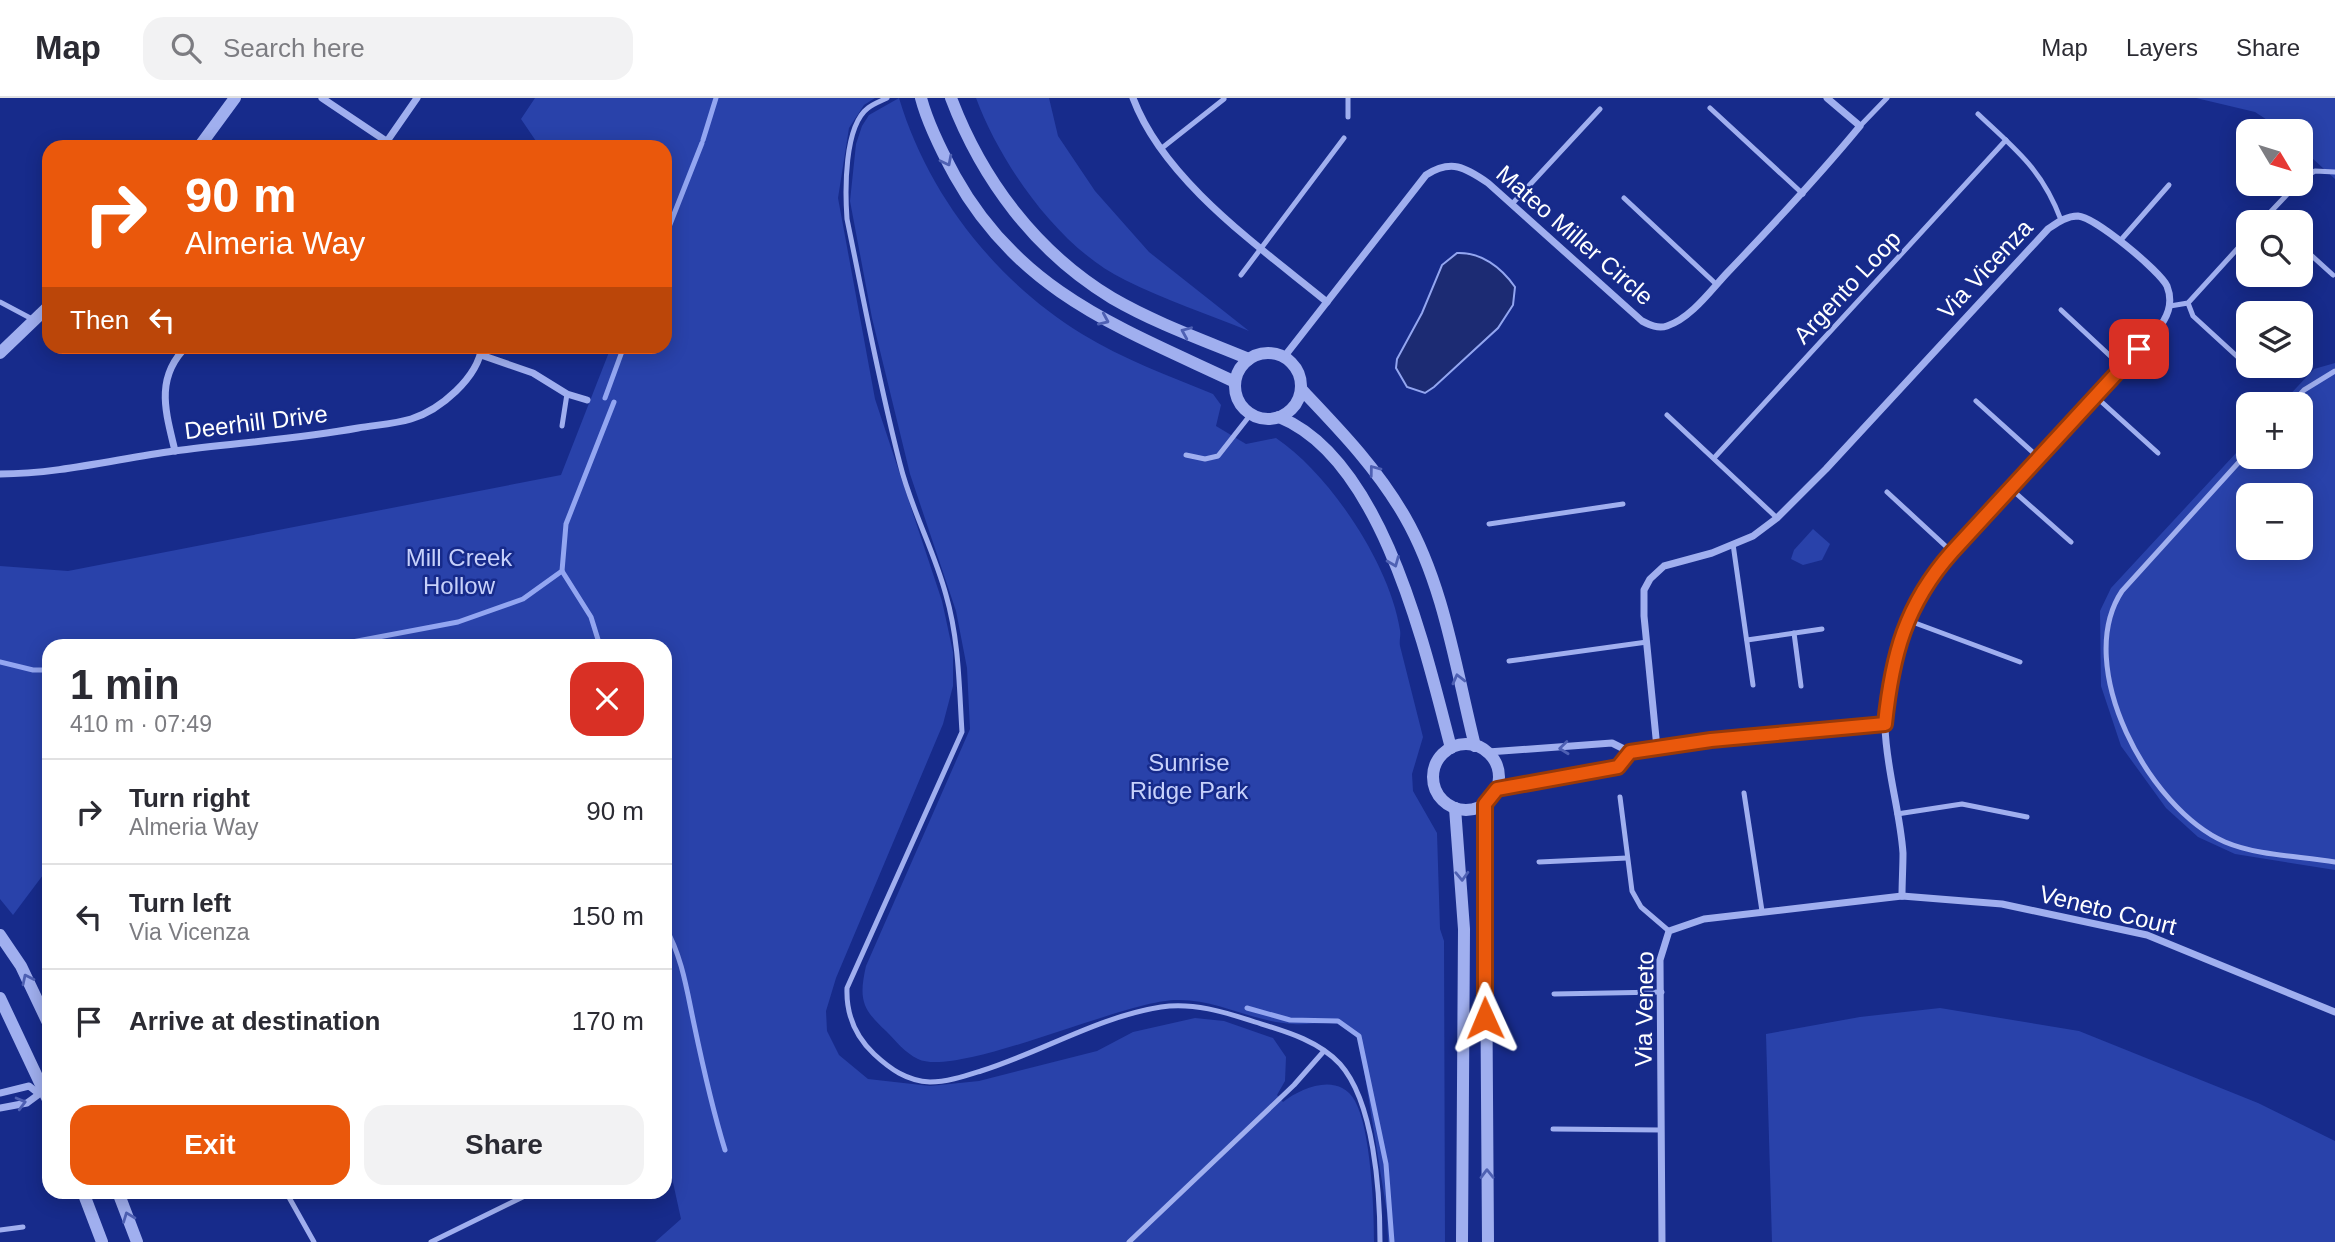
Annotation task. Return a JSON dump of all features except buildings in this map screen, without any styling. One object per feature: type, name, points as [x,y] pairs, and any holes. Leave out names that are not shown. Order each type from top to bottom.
[{"type":"street","points":[[204,140],[235,98]]},
{"type":"street","points":[[322,98],[380,140]]},
{"type":"street","points":[[388,140],[417,98]]},
{"type":"street","points":[[922,98],[946,159],[969,201],[1025,267],[1095,317],[1235,382]]},
{"type":"street","points":[[951,98],[967,139],[987,172],[1026,227],[1064,263],[1112,298],[1249,359]]},
{"type":"street","points":[[1133,98],[1143,123],[1193,186],[1327,302]]},
{"type":"street","points":[[1828,98],[1860,126]]},
{"type":"street","name":"Mateo Miller Circle","points":[[1284,357],[1426,175],[1438,167],[1452,164],[1466,168],[1512,204],[1624,307],[1655,327],[1675,322],[1716,284],[1803,194],[1860,126]]},
{"type":"street","name":"Via Vicenza","points":[[1657,748],[1644,590],[1656,572],[1664,566],[1753,536],[1777,518],[1826,469],[2048,229],[2061,220],[2077,216],[2092,219],[2166,284],[2170,306]]},
{"type":"street","points":[[1902,896],[1903,853],[1885,724],[1891,668],[1907,620],[1924,587],[1952,552],[2166,320],[2170,306]]},
{"type":"street","points":[[0,353],[42,313]]},
{"type":"street","points":[[1451,748],[1412,615],[1378,524],[1354,485],[1326,451],[1299,425],[1279,417],[1260,418],[1251,414],[1237,397],[1235,382],[1242,365],[1249,359],[1267,353],[1284,357],[1297,370],[1301,389],[1356,446],[1406,519],[1426,563],[1440,605],[1475,746]]},
{"type":"street","points":[[175,451],[163,400],[169,374],[182,354]]},
{"type":"street","name":"Deerhill Drive","points":[[0,474],[40,472],[175,451],[315,436],[412,419],[445,400],[460,386],[480,354]]},
{"type":"street","points":[[489,354],[533,373],[567,394],[587,400]]},
{"type":"street","points":[[1279,417],[1294,406],[1301,389]]},
{"type":"street","points":[[1488,752],[1498,769],[1497,789],[1485,804],[1465,810],[1446,803],[1434,785],[1436,764],[1451,748],[1475,746],[1488,752],[1612,743],[1630,752],[1711,740],[1885,724]]},
{"type":"street","points":[[1497,789],[1618,767],[1630,752]]},
{"type":"street","points":[[1485,804],[1488,1242]]},
{"type":"street","points":[[1455,808],[1461,858],[1464,929],[1462,1242]]},
{"type":"street","name":"Via Veneto","points":[[1662,1242],[1660,960],[1669,931],[1704,919],[1902,896]]},
{"type":"street","name":"Veneto Court","points":[[1902,896],[2002,904],[2147,935],[2335,1012]]},
{"type":"street","points":[[0,935],[21,966],[42,1010]]},
{"type":"street","points":[[0,998],[42,1087]]},
{"type":"street","points":[[0,1093],[29,1086],[42,1092]]},
{"type":"street","points":[[0,1108],[27,1103],[42,1095]]},
{"type":"street","points":[[86,1199],[102,1242]]},
{"type":"street","points":[[121,1199],[137,1242]]},
{"type":"lane","points":[[887,98],[866,109],[857,122],[849,152],[845,194],[847,219],[876,372],[900,467],[946,594],[960,664],[958,687],[962,732],[847,988],[846,1007],[853,1028],[887,1067],[904,1076],[929,1082],[953,1079],[1016,1060],[1111,1020],[1163,1006],[1196,1006],[1231,1014],[1316,1044],[1340,1064],[1362,1101],[1373,1155],[1380,1242]]},
{"type":"lane","points":[[1348,98],[1348,117]]},
{"type":"lane","points":[[1860,126],[1887,98]]},
{"type":"lane","points":[[1162,148],[1224,99]]},
{"type":"lane","points":[[1710,108],[1803,194]]},
{"type":"lane","points":[[1512,204],[1600,109]]},
{"type":"lane","points":[[1978,114],[2032,165],[2044,182],[2061,220]]},
{"type":"lane","points":[[1241,275],[1344,138]]},
{"type":"lane","name":"Argento Loop","points":[[1714,458],[2006,140]]},
{"type":"lane","points":[[2314,172],[2335,172]]},
{"type":"lane","points":[[2120,241],[2169,185]]},
{"type":"lane","points":[[2273,210],[2286,196]]},
{"type":"lane","points":[[1624,198],[1716,284]]},
{"type":"lane","points":[[2170,306],[2188,303],[2236,250]]},
{"type":"lane","points":[[2313,257],[2333,275]]},
{"type":"lane","points":[[0,302],[34,320]]},
{"type":"lane","points":[[2188,303],[2193,316],[2236,355]]},
{"type":"lane","points":[[2062,310],[2122,367]]},
{"type":"lane","points":[[2302,392],[2335,371]]},
{"type":"lane","points":[[562,426],[567,394]]},
{"type":"lane","points":[[2095,396],[2158,453]]},
{"type":"lane","points":[[1976,401],[2038,457]]},
{"type":"lane","points":[[1186,455],[1205,458],[1218,456],[1251,414]]},
{"type":"lane","points":[[1667,415],[1777,518]]},
{"type":"lane","points":[[2236,465],[2122,590],[2112,606],[2107,630],[2109,672],[2119,715],[2137,755],[2164,792],[2196,825],[2226,842],[2335,862]]},
{"type":"lane","points":[[2010,488],[2071,542]]},
{"type":"lane","points":[[1887,492],[1952,552]]},
{"type":"lane","points":[[1489,524],[1623,504]]},
{"type":"lane","points":[[1733,544],[1753,685]]},
{"type":"lane","points":[[1907,620],[2020,662]]},
{"type":"lane","points":[[1747,640],[1822,629]]},
{"type":"lane","points":[[1794,634],[1801,686]]},
{"type":"lane","points":[[1509,661],[1647,642]]},
{"type":"lane","points":[[1744,793],[1762,911]]},
{"type":"lane","points":[[1620,797],[1632,891],[1641,907],[1669,931]]},
{"type":"lane","points":[[1897,814],[1962,804],[2027,817]]},
{"type":"lane","points":[[1539,862],[1627,858]]},
{"type":"lane","points":[[1554,993],[1662,992]]},
{"type":"lane","points":[[1129,1242],[1294,1085],[1324,1051]]},
{"type":"lane","points":[[1553,1129],[1661,1130]]},
{"type":"lane","points":[[290,1199],[314,1242]]},
{"type":"lane","points":[[431,1242],[519,1199]]},
{"type":"lane","points":[[0,1230],[23,1227]]},
{"type":"green space","name":"Mill Creek Hollow","points":[[535,98],[875,98],[864,105],[849,128],[838,198],[875,399],[942,601],[953,652],[953,686],[943,724],[836,978],[826,1011],[827,1031],[839,1055],[868,1079],[930,1086],[979,1081],[1097,1051],[1133,1032],[1195,1018],[1224,1021],[1273,1038],[1286,1057],[1285,1081],[1277,1095],[1283,1102],[1300,1091],[1320,1085],[1340,1087],[1355,1101],[1368,1149],[1374,1242],[655,1242],[681,1219],[672,1178],[672,639],[42,639],[42,876],[13,915],[0,899],[0,566],[68,571],[561,475],[608,354],[672,354],[672,140],[535,140],[521,119]]},
{"type":"green space","name":"Sunrise Ridge Park","points":[[899,98],[912,134],[947,201],[994,262],[1021,288],[1051,313],[1098,343],[1213,394],[1221,405],[1216,426],[1246,444],[1276,438],[1317,474],[1336,497],[1371,550],[1394,605],[1400,630],[1400,646],[1423,737],[1412,774],[1413,791],[1437,833],[1440,929],[1444,941],[1445,1242],[1388,1242],[1387,1213],[1360,1045],[1349,1028],[1332,1023],[1278,1022],[1205,1003],[1174,1000],[1116,1013],[967,1058],[938,1062],[918,1059],[909,1053],[867,1009],[863,995],[866,966],[970,729],[967,668],[956,611],[910,474],[872,318],[850,201],[856,144],[862,126],[869,115]]},
{"type":"green space","points":[[976,98],[1049,98],[1058,136],[1095,191],[1149,252],[1249,331],[1125,280],[1077,247],[1055,226],[1017,177],[987,124]]},
{"type":"green space","points":[[2196,98],[2335,98],[2335,179],[2314,160],[2314,119],[2266,119],[2255,112]]},
{"type":"green space","points":[[2335,363],[2335,870],[2235,854],[2198,837],[2166,808],[2121,746],[2101,686],[2100,611],[2111,588],[2236,453],[2236,469],[2313,469],[2313,392],[2292,392],[2306,378],[2313,378],[2313,370]]},
{"type":"green space","points":[[1813,529],[1830,544],[1822,560],[1803,565],[1791,559],[1794,550]]},
{"type":"green space","points":[[1940,1008],[2079,1031],[2258,1103],[2335,1141],[2335,1242],[1772,1242],[1766,1034],[1860,1017]]},
{"type":"shaded area","points":[[1457,253],[1482,258],[1503,273],[1515,287],[1513,305],[1498,328],[1425,393],[1407,387],[1396,368],[1397,359],[1422,313],[1442,265]]},
{"type":"waterway","points":[[703,140],[716,98]]},
{"type":"waterway","points":[[672,219],[702,143]]},
{"type":"waterway","points":[[605,398],[621,354]]},
{"type":"waterway","points":[[368,639],[458,622],[523,599],[562,571],[566,524],[614,402]]},
{"type":"waterway","points":[[562,571],[591,617],[598,639]]},
{"type":"waterway","points":[[0,662],[42,670]]},
{"type":"waterway","points":[[672,940],[683,974],[725,1150]]},
{"type":"waterway","points":[[1247,1008],[1290,1020],[1338,1021],[1359,1036],[1386,1164],[1392,1242]]},
{"type":"route","points":[[1485,1018],[1485,804],[1497,789],[1618,767],[1630,752],[1711,740],[1885,724],[1891,668],[1907,620],[1924,587],[1952,552],[2139,349]]}]
